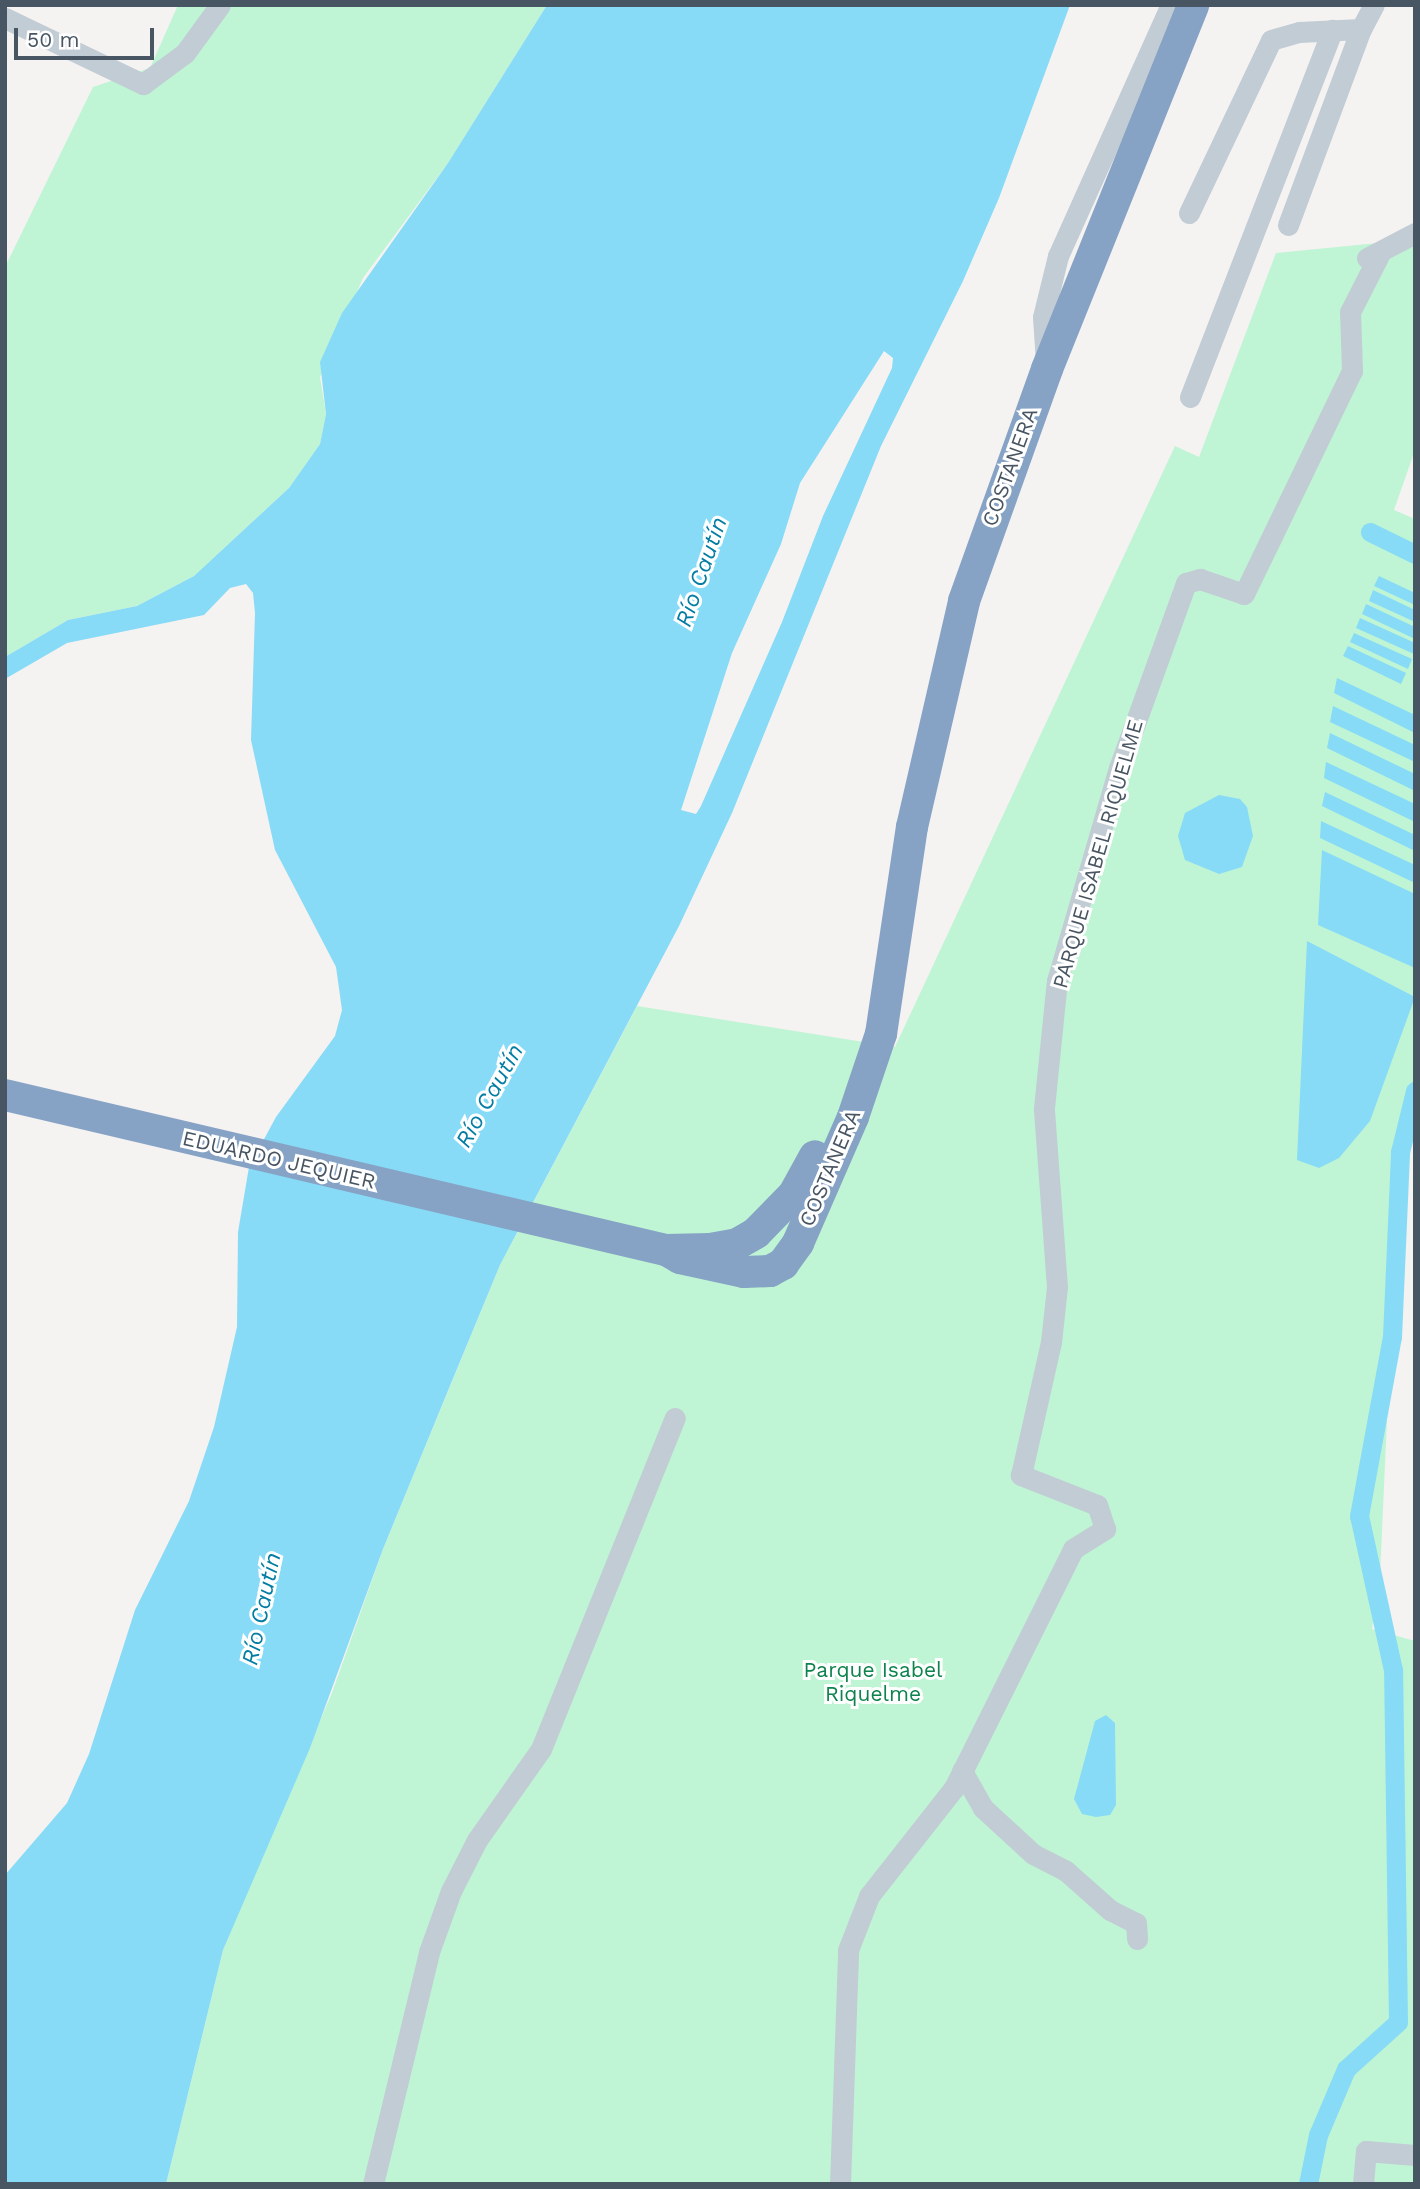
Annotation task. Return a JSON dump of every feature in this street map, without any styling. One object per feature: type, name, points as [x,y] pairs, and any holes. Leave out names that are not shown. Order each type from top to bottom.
[{"type":"highway","name":"COSTANERA","points":[[553,1224],[666,1250],[680,1258],[744,1272],[770,1271],[783,1264],[798,1243],[872,1063],[881,1034],[892,947],[950,650],[983,539],[1047,369],[1193,5]]},
{"type":"highway","name":"EDUARDO JEQUIER","points":[[5,1095],[553,1224]]},
{"type":"street","points":[[5,18],[143,84],[185,53],[220,5]]},
{"type":"street","points":[[1047,369],[1043,317],[1058,256],[1171,5]]},
{"type":"street","points":[[1288,225],[1361,29],[1374,5]]},
{"type":"street","points":[[1189,213],[1271,40],[1332,30],[1361,29]]},
{"type":"street","points":[[1190,397],[1332,30]]},
{"type":"street","points":[[1360,261],[1415,233]]},
{"type":"street","name":"PARQUE ISABEL RIQUELME","points":[[840,2184],[848,1950],[869,1896],[962,1771],[1073,1549],[1105,1529],[1097,1505],[1021,1475],[1051,1342],[1057,1287],[1044,1108],[1057,981],[1119,768],[1186,583],[1200,579],[1244,594],[1352,370],[1350,312],[1380,253]]},
{"type":"street","points":[[373,2184],[429,1952],[451,1891],[477,1840],[541,1749],[675,1418]]},
{"type":"street","points":[[962,1771],[983,1808],[1033,1854],[1066,1871],[1110,1910],[1136,1923],[1137,1939]]},
{"type":"street","points":[[1363,2184],[1366,2151],[1415,2155]]},
{"type":"green space","points":[[178,5],[547,5],[448,163],[363,278],[320,377],[326,414],[320,444],[289,488],[194,576],[137,606],[68,620],[5,657],[5,267],[93,87],[150,68]]},
{"type":"green space","name":"Parque Isabel Riquelme","points":[[1378,243],[1415,243],[1415,450],[1394,510],[1415,519],[1415,1091],[1400,1129],[1380,1576],[1372,1629],[1415,1641],[1415,2184],[166,2184],[223,1950],[332,1693],[383,1549],[500,1265],[637,1006],[895,1047],[1175,446],[1199,457],[1276,253]]},
{"type":"water","name":"Río Cautín","points":[[547,5],[1070,5],[999,198],[963,281],[881,446],[732,813],[679,926],[500,1265],[383,1549],[310,1748],[223,1950],[166,2184],[5,2184],[5,1875],[67,1803],[89,1754],[135,1610],[189,1501],[214,1427],[237,1327],[238,1232],[249,1167],[276,1117],[335,1036],[342,1010],[336,967],[275,850],[251,740],[255,613],[253,593],[246,584],[230,588],[204,615],[67,643],[5,679],[5,657],[68,620],[137,606],[194,576],[289,488],[320,444],[326,414],[320,362],[342,313],[448,163]],"holes":[[[884,351],[893,358],[892,368],[823,516],[782,622],[701,806],[696,814],[681,810],[732,653],[781,544],[800,483]]]},
{"type":"water","points":[[1379,576],[1415,593],[1415,605],[1374,586]]},
{"type":"water","points":[[1373,590],[1415,610],[1415,622],[1369,601]]},
{"type":"water","points":[[1366,604],[1415,627],[1415,639],[1362,614]]},
{"type":"water","points":[[1360,618],[1415,643],[1414,654],[1356,628]]},
{"type":"water","points":[[1354,633],[1412,659],[1408,669],[1350,642]]},
{"type":"water","points":[[1348,646],[1406,673],[1401,684],[1343,656]]},
{"type":"water","points":[[1337,678],[1415,715],[1415,733],[1334,693]]},
{"type":"water","points":[[1333,706],[1415,745],[1415,762],[1330,722]]},
{"type":"water","points":[[1330,733],[1415,774],[1415,791],[1327,748]]},
{"type":"water","points":[[1326,762],[1415,804],[1415,822],[1324,778]]},
{"type":"water","points":[[1325,792],[1415,835],[1415,851],[1322,806]]},
{"type":"water","points":[[1219,795],[1240,799],[1247,807],[1253,836],[1242,867],[1219,874],[1185,860],[1178,836],[1185,813]]},
{"type":"water","points":[[1321,821],[1415,865],[1415,883],[1320,838]]},
{"type":"water","points":[[1322,850],[1415,894],[1415,968],[1318,925]]},
{"type":"water","points":[[1307,941],[1415,997],[1370,1121],[1339,1158],[1319,1168],[1297,1160]]},
{"type":"water","points":[[1106,1715],[1115,1723],[1116,1805],[1110,1815],[1096,1817],[1082,1814],[1074,1799],[1095,1721]]},
{"type":"waterway","points":[[1370,532],[1415,554]]},
{"type":"waterway","points":[[1308,2184],[1318,2135],[1346,2069],[1398,2022],[1393,1670],[1359,1516],[1392,1337],[1400,1152],[1415,1091]]}]
